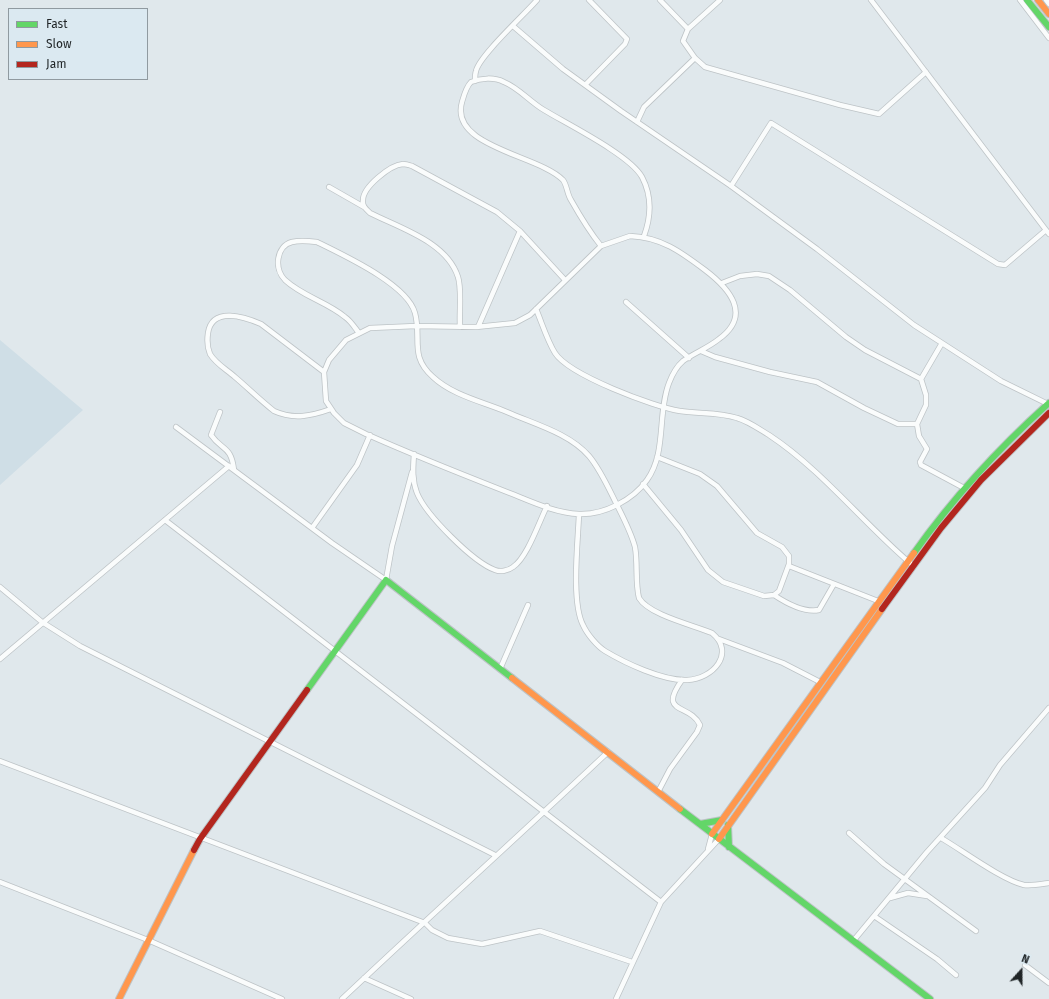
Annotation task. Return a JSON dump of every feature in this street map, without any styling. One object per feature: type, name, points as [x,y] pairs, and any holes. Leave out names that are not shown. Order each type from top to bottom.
[{"type":"main road","points":[[1028,0],[1049,27]]},
{"type":"main road","points":[[1038,0],[1049,14]]},
{"type":"main road","points":[[712,834],[906,560],[964,488],[1012,437],[1049,404]]},
{"type":"main road","points":[[719,839],[802,720],[941,528],[981,480],[1049,413]]},
{"type":"main road","points":[[119,999],[200,839],[268,742],[386,580],[712,834],[930,999]]},
{"type":"main road","points":[[796,716],[802,720]]},
{"type":"main road","points":[[700,824],[722,820]]},
{"type":"main road","points":[[728,825],[729,847]]},
{"type":"street","points":[[475,81],[476,70],[484,59],[504,33],[513,26],[537,0]]},
{"type":"street","points":[[586,84],[625,44],[627,39],[589,0]]},
{"type":"street","points":[[660,0],[688,29]]},
{"type":"street","points":[[720,0],[688,29],[684,41],[695,58],[705,67],[730,75],[879,114],[926,72]]},
{"type":"street","points":[[731,186],[771,123],[998,264],[1005,265],[1048,232],[871,0]]},
{"type":"street","points":[[1020,0],[1049,38]]},
{"type":"street","points":[[1046,0],[1049,4]]},
{"type":"street","points":[[513,26],[563,69],[637,122],[731,186],[817,249],[914,325],[1001,381],[1049,404]]},
{"type":"street","points":[[637,122],[644,107],[695,58]]},
{"type":"street","points":[[601,246],[590,233],[570,198],[564,181],[549,170],[484,141],[465,127],[461,118],[461,104],[469,84],[475,81],[492,78],[504,82],[542,109],[606,147],[635,168],[642,177],[649,204],[648,224],[644,236]]},
{"type":"street","points":[[364,207],[363,200],[366,190],[380,176],[402,164],[412,166],[497,212],[520,231],[565,280]]},
{"type":"street","points":[[329,187],[364,207],[370,213],[424,239],[444,254],[453,265],[459,278],[460,326]]},
{"type":"street","points":[[478,327],[520,231]]},
{"type":"street","points":[[630,236],[644,236],[673,247],[722,283],[735,306],[736,320],[731,329],[720,339],[689,358],[676,369],[668,385],[654,466],[643,484],[633,494],[617,505],[597,512],[579,514],[565,512],[546,506],[414,454],[344,423],[326,401],[324,372],[329,360],[335,351],[346,340],[359,333],[370,328],[416,326],[478,327],[514,323],[530,315],[601,246],[630,236]]},
{"type":"street","points":[[359,333],[346,317],[284,279],[277,269],[278,258],[283,248],[291,242],[308,240],[317,242],[391,283],[403,292],[411,303],[415,314],[417,353],[420,361],[434,378],[460,393],[565,437],[576,444],[588,456],[600,472],[617,505],[634,545],[637,557],[638,593],[641,602],[657,612],[712,633],[719,639],[783,663],[820,682]]},
{"type":"street","points":[[722,283],[740,276],[757,274],[769,276],[790,290],[846,337],[865,350],[921,379],[926,395],[926,405],[917,424],[918,436],[927,449],[920,459],[921,465],[964,488]]},
{"type":"street","points":[[626,302],[689,358]]},
{"type":"street","points":[[536,309],[556,354],[562,360],[619,392],[664,408],[701,414],[721,414],[738,418],[769,436],[795,454],[913,566]]},
{"type":"street","points":[[324,372],[261,324],[251,319],[238,316],[224,316],[214,320],[209,328],[207,341],[210,353],[217,363],[274,411],[283,416],[296,417],[312,416],[331,409]]},
{"type":"street","points":[[921,379],[942,343]]},
{"type":"street","points":[[701,351],[715,357],[770,372],[817,382],[898,424],[917,424]]},
{"type":"street","points":[[220,412],[211,435],[228,450],[232,457],[234,470]]},
{"type":"street","points":[[176,427],[312,528],[386,580],[392,546],[412,472],[414,454]]},
{"type":"street","points":[[312,528],[357,465],[370,435]]},
{"type":"street","points":[[643,484],[681,530],[708,570],[723,582],[764,596],[774,595],[779,591],[788,566],[789,556],[782,547],[757,533],[717,486],[700,474],[656,457]]},
{"type":"street","points":[[0,659],[42,622],[229,466]]},
{"type":"street","points":[[412,472],[417,494],[430,514],[448,534],[486,566],[497,570],[506,570],[513,567],[521,559],[546,506]]},
{"type":"street","points":[[579,514],[579,612],[583,626],[604,650],[632,664],[661,675],[682,680],[700,678],[718,665],[723,650],[719,639]]},
{"type":"street","points":[[165,520],[545,811],[661,902]]},
{"type":"street","points":[[788,566],[878,601]]},
{"type":"street","points":[[774,595],[791,605],[808,610],[819,610],[834,584]]},
{"type":"street","points":[[0,586],[42,622],[80,646],[495,855]]},
{"type":"street","points":[[500,669],[528,605]]},
{"type":"street","points":[[658,792],[670,769],[700,725],[675,705],[672,699],[673,691],[682,680]]},
{"type":"street","points":[[854,940],[985,788],[1000,766],[1049,708]]},
{"type":"street","points":[[342,999],[425,923],[495,855],[608,752]]},
{"type":"street","points":[[0,761],[200,839],[425,923],[432,930],[448,938],[482,944],[540,931],[632,962]]},
{"type":"street","points":[[849,833],[884,864],[906,878],[976,931]]},
{"type":"street","points":[[708,851],[712,834]]},
{"type":"street","points":[[941,838],[1001,875],[1016,882],[1026,885],[1049,883]]},
{"type":"street","points":[[616,999],[661,902],[719,839]]},
{"type":"street","points":[[0,882],[148,940],[282,999]]},
{"type":"street","points":[[890,898],[908,893],[928,896]]},
{"type":"street","points":[[874,916],[937,959],[956,975]]},
{"type":"street","points":[[1025,965],[1049,983]]},
{"type":"street","points":[[364,978],[411,999]]},
{"type":"shaded area","points":[[0,340],[83,410],[0,485]]},
{"type":"traffic: fast","points":[[1027,0],[1049,27]]},
{"type":"traffic: fast","points":[[914,553],[977,474],[1030,420],[1049,403]]},
{"type":"traffic: fast","points":[[307,690],[386,580],[512,678]]},
{"type":"traffic: fast","points":[[680,809],[930,999]]},
{"type":"traffic: fast","points":[[700,824],[722,820]]},
{"type":"traffic: fast","points":[[728,825],[729,847]]},
{"type":"traffic: slow","points":[[1038,0],[1049,14]]},
{"type":"traffic: slow","points":[[712,834],[914,553]]},
{"type":"traffic: slow","points":[[719,839],[882,609]]},
{"type":"traffic: slow","points":[[512,678],[680,809]]},
{"type":"traffic: slow","points":[[119,999],[194,850]]},
{"type":"traffic: jam","points":[[882,609],[941,528],[981,480],[1049,413]]},
{"type":"traffic: jam","points":[[194,850],[200,839],[307,690]]}]
